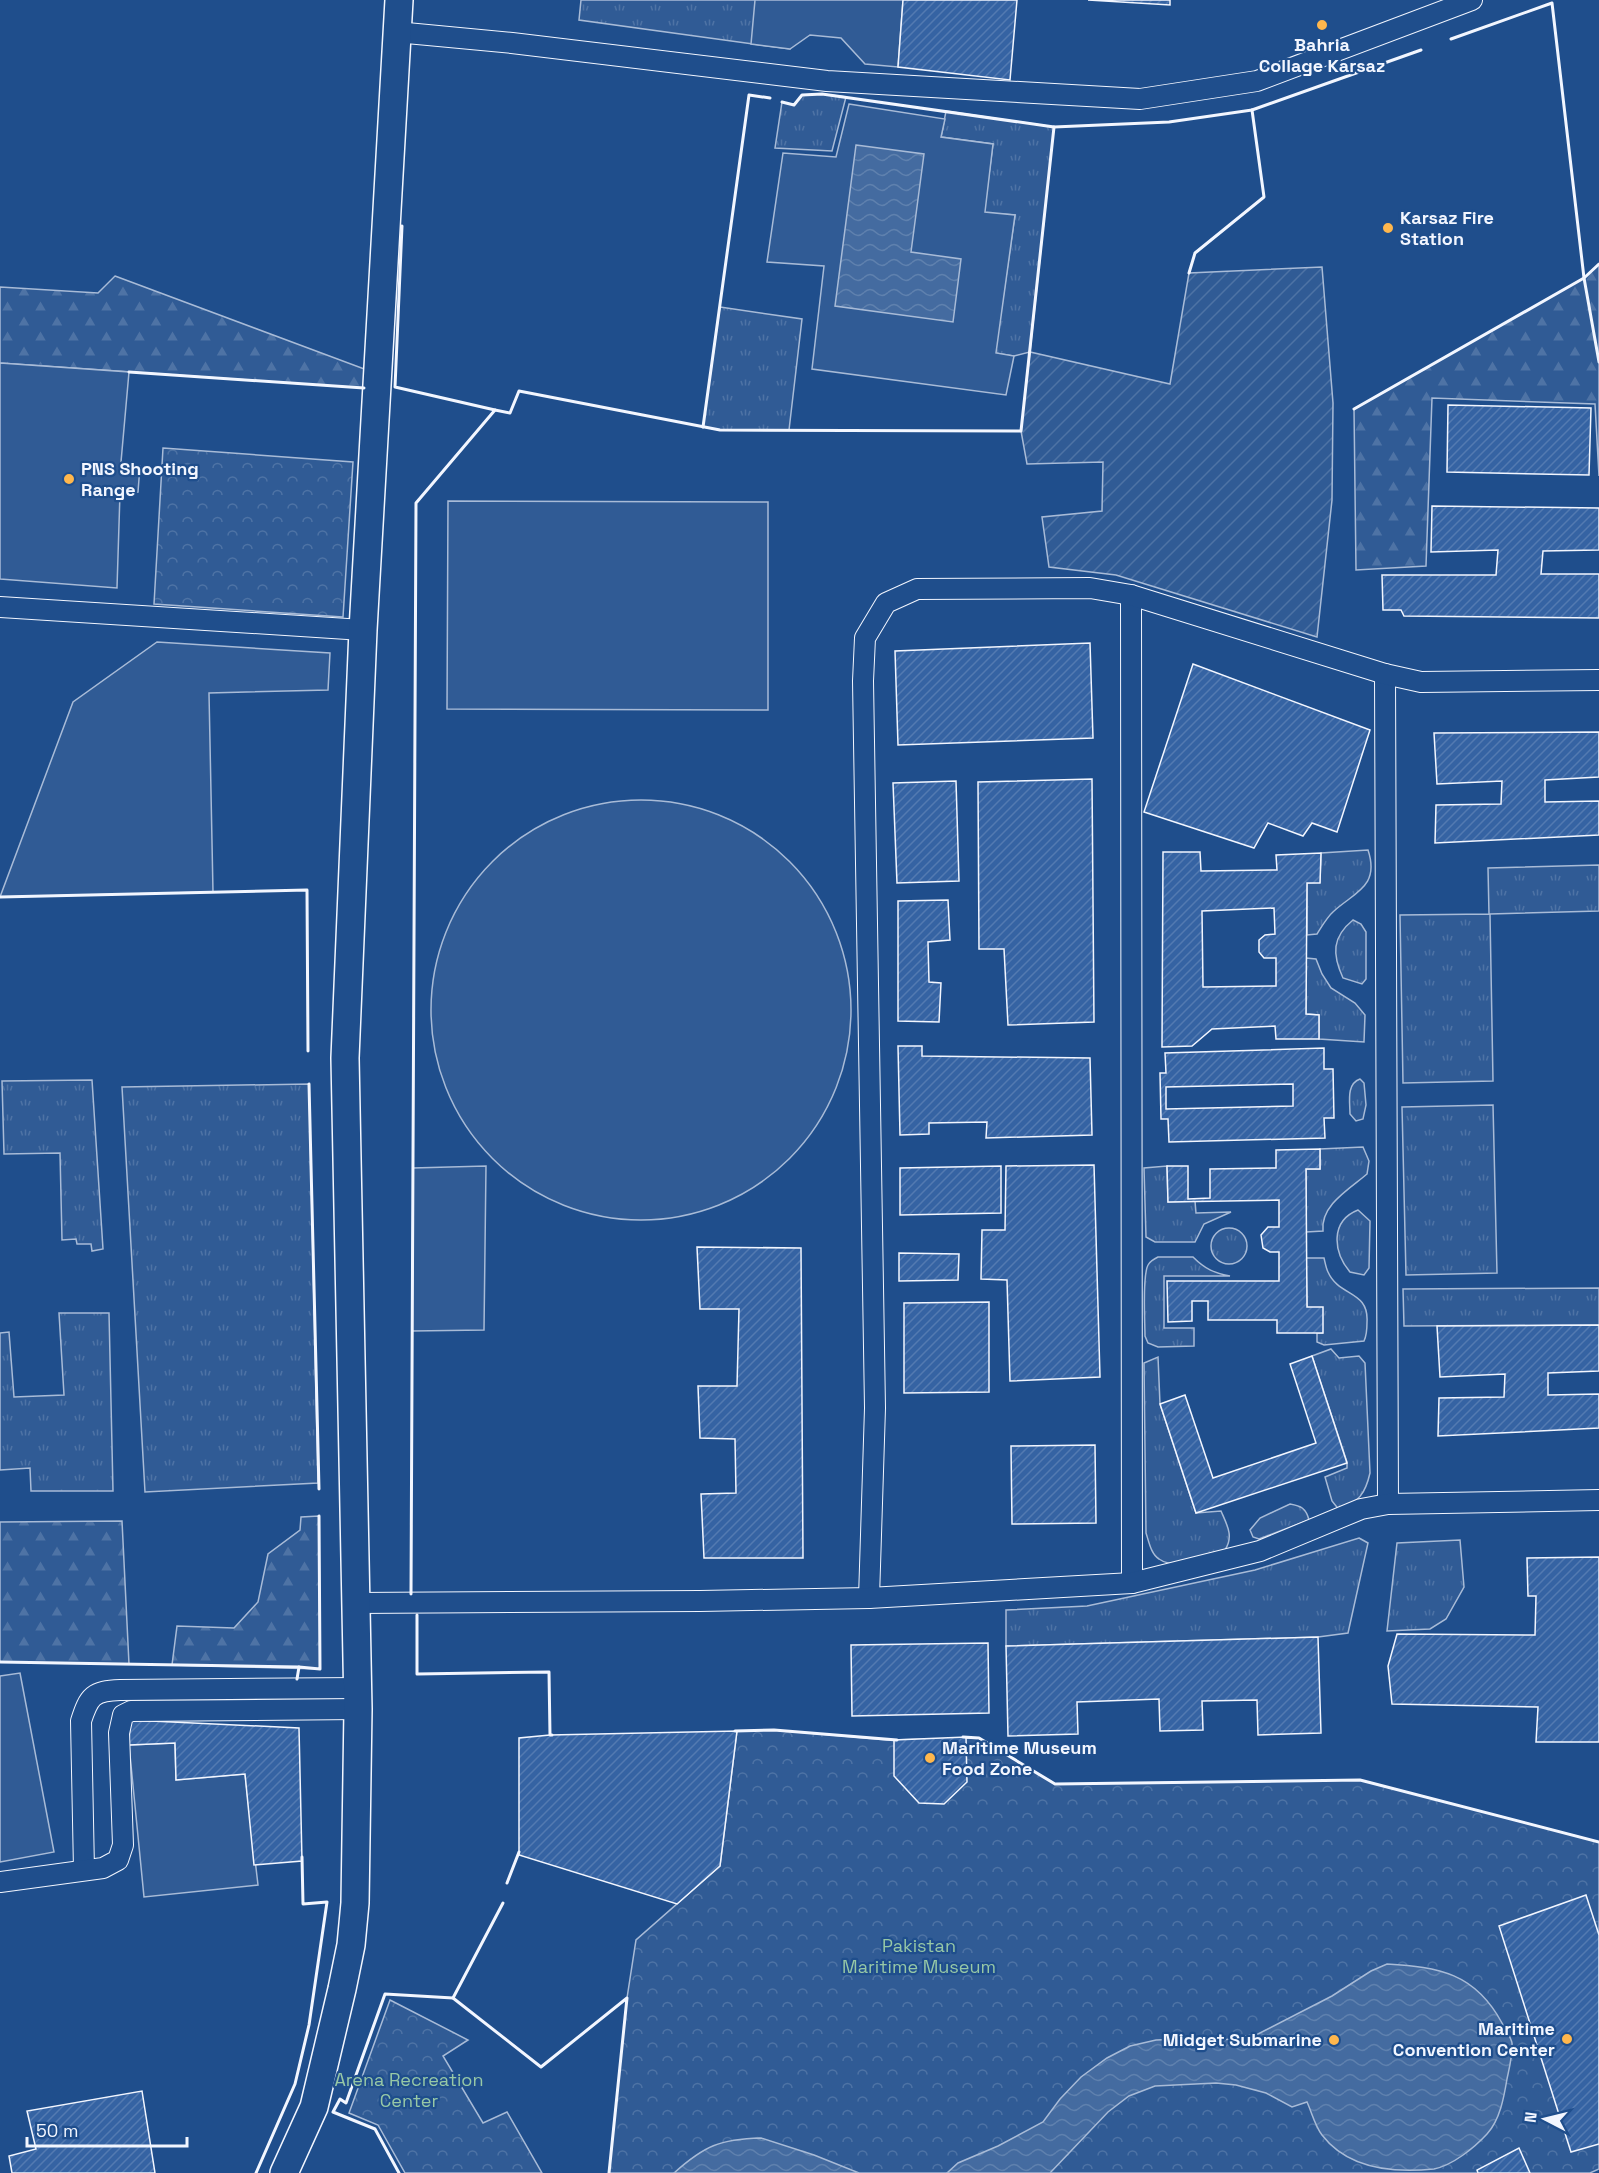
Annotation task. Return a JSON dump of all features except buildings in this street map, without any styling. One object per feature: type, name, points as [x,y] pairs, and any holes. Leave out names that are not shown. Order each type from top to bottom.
[{"type":"street","points":[[284,2173],[314,2107],[351,1946],[355,1903],[358,1699],[345,1058],[363,630],[399,0]]},
{"type":"street","points":[[396,32],[512,43],[827,81],[1140,99],[1257,81],[1472,0]]},
{"type":"street","points":[[869,1598],[875,1408],[864,705],[865,638],[886,603],[917,589],[1090,588],[1131,595],[1385,674],[1421,682],[1599,681]]},
{"type":"street","points":[[1131,595],[1132,1583]]},
{"type":"street","points":[[0,608],[363,630]]},
{"type":"street","points":[[1385,674],[1388,1504]]},
{"type":"street","points":[[356,1604],[869,1598],[1132,1583],[1260,1551],[1361,1509],[1388,1504],[1599,1500]]},
{"type":"street","points":[[84,1870],[81,1721],[92,1695],[104,1691],[120,1690],[358,1699]]},
{"type":"street","points":[[0,1882],[103,1868],[118,1860],[123,1845],[119,1733],[123,1714],[141,1710],[358,1699]]},
{"type":"green space","points":[[581,0],[812,0],[790,49],[579,20]]},
{"type":"green space","points":[[822,94],[846,97],[832,151],[775,148],[782,102],[794,105],[802,95]]},
{"type":"green space","points":[[946,111],[1054,127],[1030,352],[1014,356],[995,353],[1015,215],[984,213],[993,144],[941,137]]},
{"type":"green space","points":[[1599,264],[1599,476],[1595,404],[1432,398],[1426,566],[1356,570],[1354,409],[1584,278]]},
{"type":"green space","points":[[1322,267],[1333,403],[1332,500],[1317,637],[1116,575],[1049,567],[1042,517],[1102,511],[1103,462],[1027,464],[1021,431],[1030,352],[1170,384],[1189,273]]},
{"type":"green space","points":[[115,276],[367,370],[364,388],[0,363],[0,287],[98,293]]},
{"type":"green space","points":[[720,307],[802,319],[789,430],[720,430],[703,427]]},
{"type":"green space","points":[[163,448],[353,462],[343,617],[154,604]]},
{"type":"green space","points":[[1368,850],[1371,872],[1363,887],[1331,913],[1317,934],[1307,935],[1307,883],[1320,882],[1321,853]]},
{"type":"green space","points":[[1599,865],[1599,911],[1490,914],[1493,1081],[1403,1083],[1400,915],[1489,914],[1488,868]]},
{"type":"green space","points":[[1353,920],[1361,924],[1366,932],[1366,979],[1362,984],[1343,978],[1336,954],[1336,946],[1341,933]]},
{"type":"green space","points":[[1306,958],[1316,959],[1331,988],[1355,1003],[1365,1015],[1364,1042],[1319,1039],[1319,1015],[1306,1014]]},
{"type":"green space","points":[[1360,1079],[1364,1083],[1366,1105],[1363,1119],[1356,1121],[1350,1114],[1350,1094],[1353,1085]]},
{"type":"green space","points":[[92,1080],[103,1249],[92,1251],[91,1244],[77,1244],[76,1239],[62,1240],[60,1153],[4,1154],[2,1081]]},
{"type":"green space","points":[[309,1084],[318,1483],[145,1492],[122,1087]]},
{"type":"green space","points":[[1493,1105],[1497,1273],[1406,1275],[1402,1107]]},
{"type":"green space","points":[[1363,1147],[1369,1161],[1367,1174],[1331,1205],[1323,1222],[1323,1231],[1306,1232],[1306,1169],[1320,1169],[1320,1149]]},
{"type":"green space","points":[[1167,1166],[1168,1202],[1195,1201],[1196,1213],[1231,1212],[1204,1224],[1195,1242],[1155,1242],[1146,1237],[1144,1168]]},
{"type":"green space","points":[[1358,1210],[1370,1221],[1369,1268],[1364,1275],[1350,1272],[1344,1264],[1337,1238],[1343,1222]]},
{"type":"green space","points":[[1229,1228],[1242,1233],[1247,1246],[1242,1259],[1229,1264],[1216,1259],[1211,1246],[1216,1233]]},
{"type":"green space","points":[[1158,1257],[1193,1257],[1210,1270],[1230,1276],[1164,1276],[1164,1328],[1194,1328],[1194,1346],[1158,1347],[1148,1343],[1145,1336],[1146,1271],[1150,1262]]},
{"type":"green space","points":[[1306,1258],[1324,1258],[1333,1280],[1363,1304],[1367,1322],[1364,1341],[1324,1345],[1317,1342],[1317,1333],[1322,1333],[1307,1307]]},
{"type":"green space","points":[[1599,1288],[1599,1325],[1404,1326],[1403,1289]]},
{"type":"green space","points":[[59,1313],[109,1313],[113,1491],[31,1491],[30,1468],[0,1470],[0,1333],[9,1332],[14,1397],[64,1395]]},
{"type":"green space","points":[[1331,1349],[1339,1358],[1359,1356],[1365,1363],[1370,1473],[1366,1487],[1360,1496],[1340,1511],[1332,1501],[1325,1477],[1347,1468],[1347,1462],[1312,1356]]},
{"type":"green space","points":[[1158,1357],[1160,1404],[1196,1513],[1221,1511],[1229,1535],[1225,1550],[1201,1559],[1175,1564],[1167,1563],[1156,1557],[1146,1533],[1144,1363]]},
{"type":"green space","points":[[1290,1504],[1302,1508],[1309,1520],[1259,1539],[1253,1537],[1250,1530],[1260,1518]]},
{"type":"green space","points":[[319,1516],[320,1669],[172,1665],[177,1626],[234,1628],[258,1602],[268,1554],[300,1530],[301,1517]]},
{"type":"green space","points":[[122,1521],[129,1664],[0,1662],[0,1522]]},
{"type":"green space","points":[[1359,1538],[1368,1543],[1348,1633],[1318,1637],[1006,1646],[1006,1610],[1087,1606],[1255,1570]]},
{"type":"green space","points":[[1460,1540],[1464,1587],[1446,1619],[1430,1629],[1387,1631],[1397,1543]]},
{"type":"green space","name":"Pakistan Maritime Museum","points":[[774,1730],[887,1740],[979,1738],[1055,1784],[1360,1780],[1599,1842],[1599,2169],[1590,2173],[609,2173],[627,1998],[636,1940],[720,1866],[737,1731]]},
{"type":"green space","name":"Arena Recreation Center","points":[[390,2000],[468,2040],[443,2056],[483,2123],[507,2112],[542,2173],[405,2173],[378,2125],[349,2113]]},
{"type":"shaded area","points":[[755,0],[903,0],[898,67],[865,64],[841,38],[810,35],[790,49],[751,44]]},
{"type":"shaded area","points":[[849,104],[945,119],[941,137],[993,144],[985,212],[1015,215],[996,353],[1014,356],[1006,395],[812,369],[824,266],[767,262],[783,153],[836,157]]},
{"type":"shaded area","name":"PNS Shooting Range","points":[[0,363],[129,372],[121,462],[140,466],[138,492],[120,493],[117,588],[0,579]]},
{"type":"shaded area","points":[[448,501],[768,502],[768,710],[447,709]]},
{"type":"shaded area","points":[[157,642],[330,653],[328,690],[209,693],[213,892],[0,897],[73,702]]},
{"type":"shaded area","points":[[641,800],[682,804],[721,816],[758,835],[790,861],[816,893],[835,930],[847,969],[851,1010],[847,1051],[835,1090],[816,1127],[790,1159],[758,1185],[721,1204],[682,1216],[641,1220],[600,1216],[561,1204],[524,1185],[492,1159],[466,1127],[447,1090],[435,1051],[431,1010],[435,969],[447,930],[466,893],[492,861],[524,835],[561,816],[600,804]]},
{"type":"shaded area","points":[[486,1166],[484,1330],[412,1331],[413,1168]]},
{"type":"shaded area","points":[[20,1673],[54,1852],[0,1862],[0,1676]]},
{"type":"shaded area","points":[[175,1743],[176,1780],[245,1774],[258,1885],[144,1897],[129,1745]]},
{"type":"water","points":[[856,145],[924,154],[911,252],[961,259],[953,322],[835,306]]},
{"type":"water","points":[[1387,1964],[1423,1967],[1454,1976],[1467,1983],[1491,2006],[1511,2041],[1511,2057],[1504,2093],[1495,2122],[1476,2145],[1448,2164],[1434,2169],[1404,2170],[1388,2169],[1359,2162],[1345,2155],[1322,2135],[1315,2124],[1307,2102],[1292,2107],[1266,2093],[1236,2085],[1216,2083],[1155,2086],[1129,2096],[1108,2112],[1050,2173],[947,2173],[958,2163],[998,2146],[1043,2122],[1060,2099],[1081,2077],[1107,2058],[1130,2046],[1156,2040],[1218,2041],[1258,2034],[1332,1996],[1371,1971]]},
{"type":"water","points":[[761,2138],[814,2155],[859,2173],[674,2173],[694,2156],[713,2146],[734,2140]]},
{"type":"wall","points":[[1354,409],[1584,278],[1552,3],[1451,39]]},
{"type":"wall","points":[[1189,273],[1195,253],[1264,197],[1252,110],[1421,50]]},
{"type":"wall","points":[[782,102],[794,105],[802,95],[822,94],[1054,127],[1169,122],[1252,110]]},
{"type":"wall","points":[[703,427],[749,95],[770,98]]},
{"type":"wall","points":[[411,1594],[416,503],[495,410],[510,413],[519,391],[720,430],[1021,431],[1054,127]]},
{"type":"wall","points":[[402,226],[395,387],[495,410]]},
{"type":"wall","points":[[1599,264],[1584,278],[1599,362]]},
{"type":"wall","points":[[129,372],[364,388]]},
{"type":"wall","points":[[0,897],[307,890],[308,1051]]},
{"type":"wall","points":[[309,1084],[319,1489]]},
{"type":"wall","points":[[297,1679],[299,1667],[320,1669],[319,1516]]},
{"type":"wall","points":[[417,1615],[417,1674],[549,1672],[550,1735],[552,1735]]},
{"type":"wall","points":[[0,1662],[299,1667]]},
{"type":"wall","points":[[735,1731],[774,1730],[897,1740]]},
{"type":"wall","points":[[963,1737],[979,1738],[1055,1784],[1360,1780],[1599,1842]]},
{"type":"wall","points":[[507,1883],[519,1852]]},
{"type":"wall","points":[[256,2173],[295,2084],[309,2025],[327,1902],[303,1904],[302,1857]]},
{"type":"wall","points":[[453,1998],[503,1903]]},
{"type":"wall","points":[[399,2173],[375,2129],[333,2112],[340,2099],[346,2103],[385,1994],[453,1998],[541,2067],[627,1998],[609,2173]]},
{"type":"place","name":"Bahria Collage Karsaz","points":[[1322,25]]},
{"type":"place","name":"Karsaz Fire Station","points":[[1388,228]]},
{"type":"place","name":"PNS Shooting Range","points":[[69,479]]},
{"type":"place","name":"Maritime Museum Food Zone","points":[[930,1758]]},
{"type":"place","name":"Maritime Convention Center","points":[[1567,2039]]},
{"type":"place","name":"Midget Submarine","points":[[1334,2040]]}]
